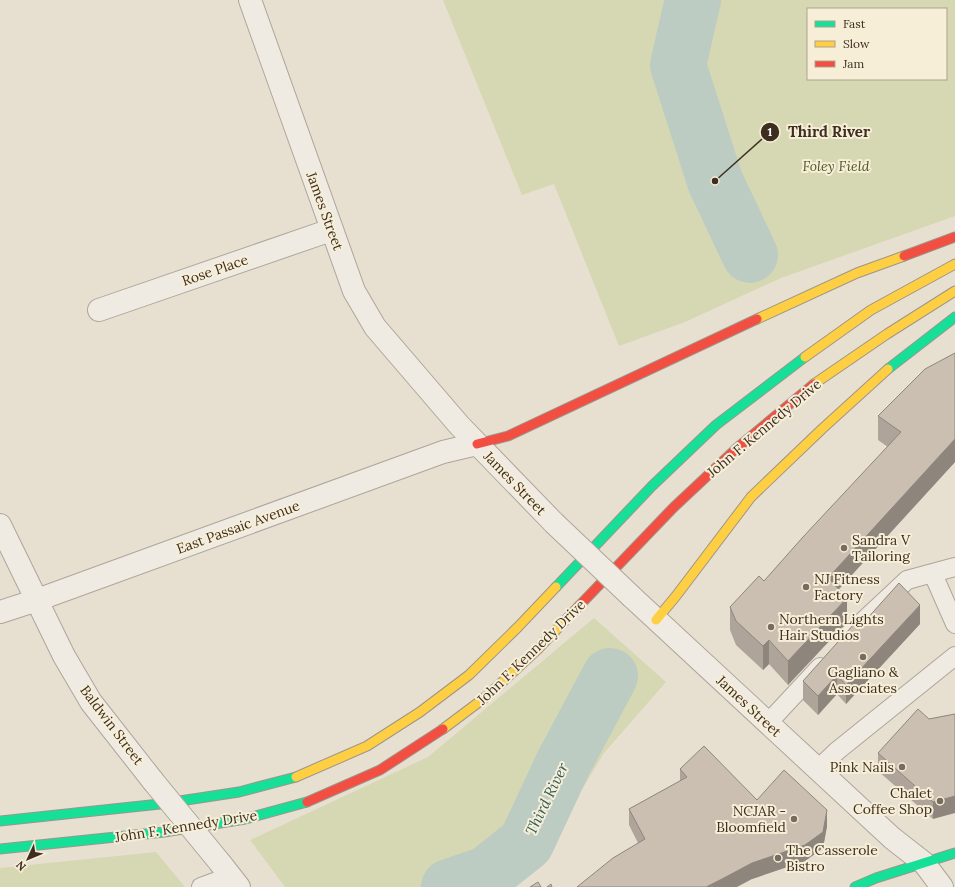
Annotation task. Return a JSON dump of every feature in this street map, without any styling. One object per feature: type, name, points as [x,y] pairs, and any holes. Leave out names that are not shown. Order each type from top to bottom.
[{"type":"main road","points":[[477,444],[508,436],[857,274],[955,237]]},
{"type":"main road","name":"John F. Kennedy Drive","points":[[0,822],[160,804],[239,792],[299,776],[367,746],[420,712],[469,675],[518,627],[652,486],[716,425],[793,366],[872,310],[955,264]]},
{"type":"main road","name":"John F. Kennedy Drive","points":[[0,849],[164,832],[245,819],[308,802],[380,770],[436,735],[487,696],[538,649],[674,507],[749,438],[809,388],[887,334],[955,291]]},
{"type":"main road","points":[[656,620],[751,497],[822,429],[888,369],[955,317]]},
{"type":"main road","points":[[855,887],[876,878],[955,853]]},
{"type":"street","name":"James Street","points":[[250,0],[354,291],[375,327],[458,425],[554,523],[656,620],[892,838],[924,863],[942,887]]},
{"type":"street","name":"Rose Place","points":[[98,310],[331,230]]},
{"type":"street","name":"East Passaic Avenue","points":[[0,612],[37,600],[443,452],[477,444]]},
{"type":"street","name":"Baldwin Street","points":[[0,525],[64,656],[91,702],[230,876]]},
{"type":"lane","points":[[768,723],[847,636],[907,580],[934,574],[955,567]]},
{"type":"lane","points":[[934,574],[955,624]]},
{"type":"lane","points":[[818,769],[837,751],[955,657]]},
{"type":"lane","points":[[201,887],[230,876]]},
{"type":"green space","name":"Foley Field","points":[[443,0],[955,0],[955,216],[781,278],[685,322],[619,346],[554,184],[522,195]]},
{"type":"green space","points":[[594,618],[666,682],[604,753],[534,869],[506,887],[285,887],[250,840],[428,757]]},
{"type":"green space","points":[[156,852],[185,887],[0,887],[0,868]]},
{"type":"building","points":[[955,353],[955,439],[828,578],[847,598],[788,661],[769,640],[763,646],[736,621],[730,607],[759,576],[764,581],[901,432],[878,416],[925,369]]},
{"type":"building","points":[[899,583],[920,605],[846,685],[837,675],[818,696],[803,681],[854,624],[862,618],[865,621]]},
{"type":"building","points":[[918,709],[929,719],[955,714],[955,796],[933,802],[878,753]]},
{"type":"building","points":[[704,746],[757,800],[784,770],[827,810],[823,832],[805,845],[752,863],[706,887],[577,887],[613,858],[645,839],[629,809],[687,777],[680,769]]},
{"type":"building","points":[[538,882],[541,887],[530,887]]},
{"type":"waterway","name":"Third River","points":[[693,0],[678,65],[715,181],[750,255]]},
{"type":"waterway","name":"Third River","points":[[449,887],[487,874],[526,843],[563,764],[610,676]]},
{"type":"traffic: fast","points":[[888,369],[955,317]]},
{"type":"traffic: fast","points":[[556,587],[652,486],[716,425],[805,357]]},
{"type":"traffic: fast","points":[[0,821],[160,804],[239,792],[296,777]]},
{"type":"traffic: fast","points":[[0,849],[164,832],[245,819],[307,802]]},
{"type":"traffic: fast","points":[[855,887],[876,878],[955,853]]},
{"type":"traffic: slow","points":[[757,319],[857,273],[904,256]]},
{"type":"traffic: slow","points":[[805,357],[871,310],[955,264]]},
{"type":"traffic: slow","points":[[814,384],[887,334],[955,291]]},
{"type":"traffic: slow","points":[[656,620],[751,497],[822,429],[888,369]]},
{"type":"traffic: slow","points":[[296,777],[367,746],[420,712],[469,675],[556,587]]},
{"type":"traffic: slow","points":[[443,729],[487,696],[538,649],[579,606]]},
{"type":"traffic: jam","points":[[904,256],[955,237]]},
{"type":"traffic: jam","points":[[477,444],[508,436],[757,319]]},
{"type":"traffic: jam","points":[[579,606],[674,507],[737,448],[814,384]]},
{"type":"traffic: jam","points":[[307,802],[380,770],[443,729]]},
{"type":"place","name":"Third River","points":[[715,181]]},
{"type":"place","name":"Sandra V Tailoring","points":[[844,548]]},
{"type":"place","name":"NJ Fitness Factory","points":[[806,587]]},
{"type":"place","name":"Northern Lights Hair Studios","points":[[771,627]]},
{"type":"place","name":"Gagliano & Associates","points":[[863,657]]},
{"type":"place","name":"Pink Nails","points":[[902,767]]},
{"type":"place","name":"Chalet Coffee Shop","points":[[940,801]]},
{"type":"place","name":"NCJAR - Bloomfield","points":[[794,819]]},
{"type":"place","name":"The Casserole Bistro","points":[[778,858]]}]
